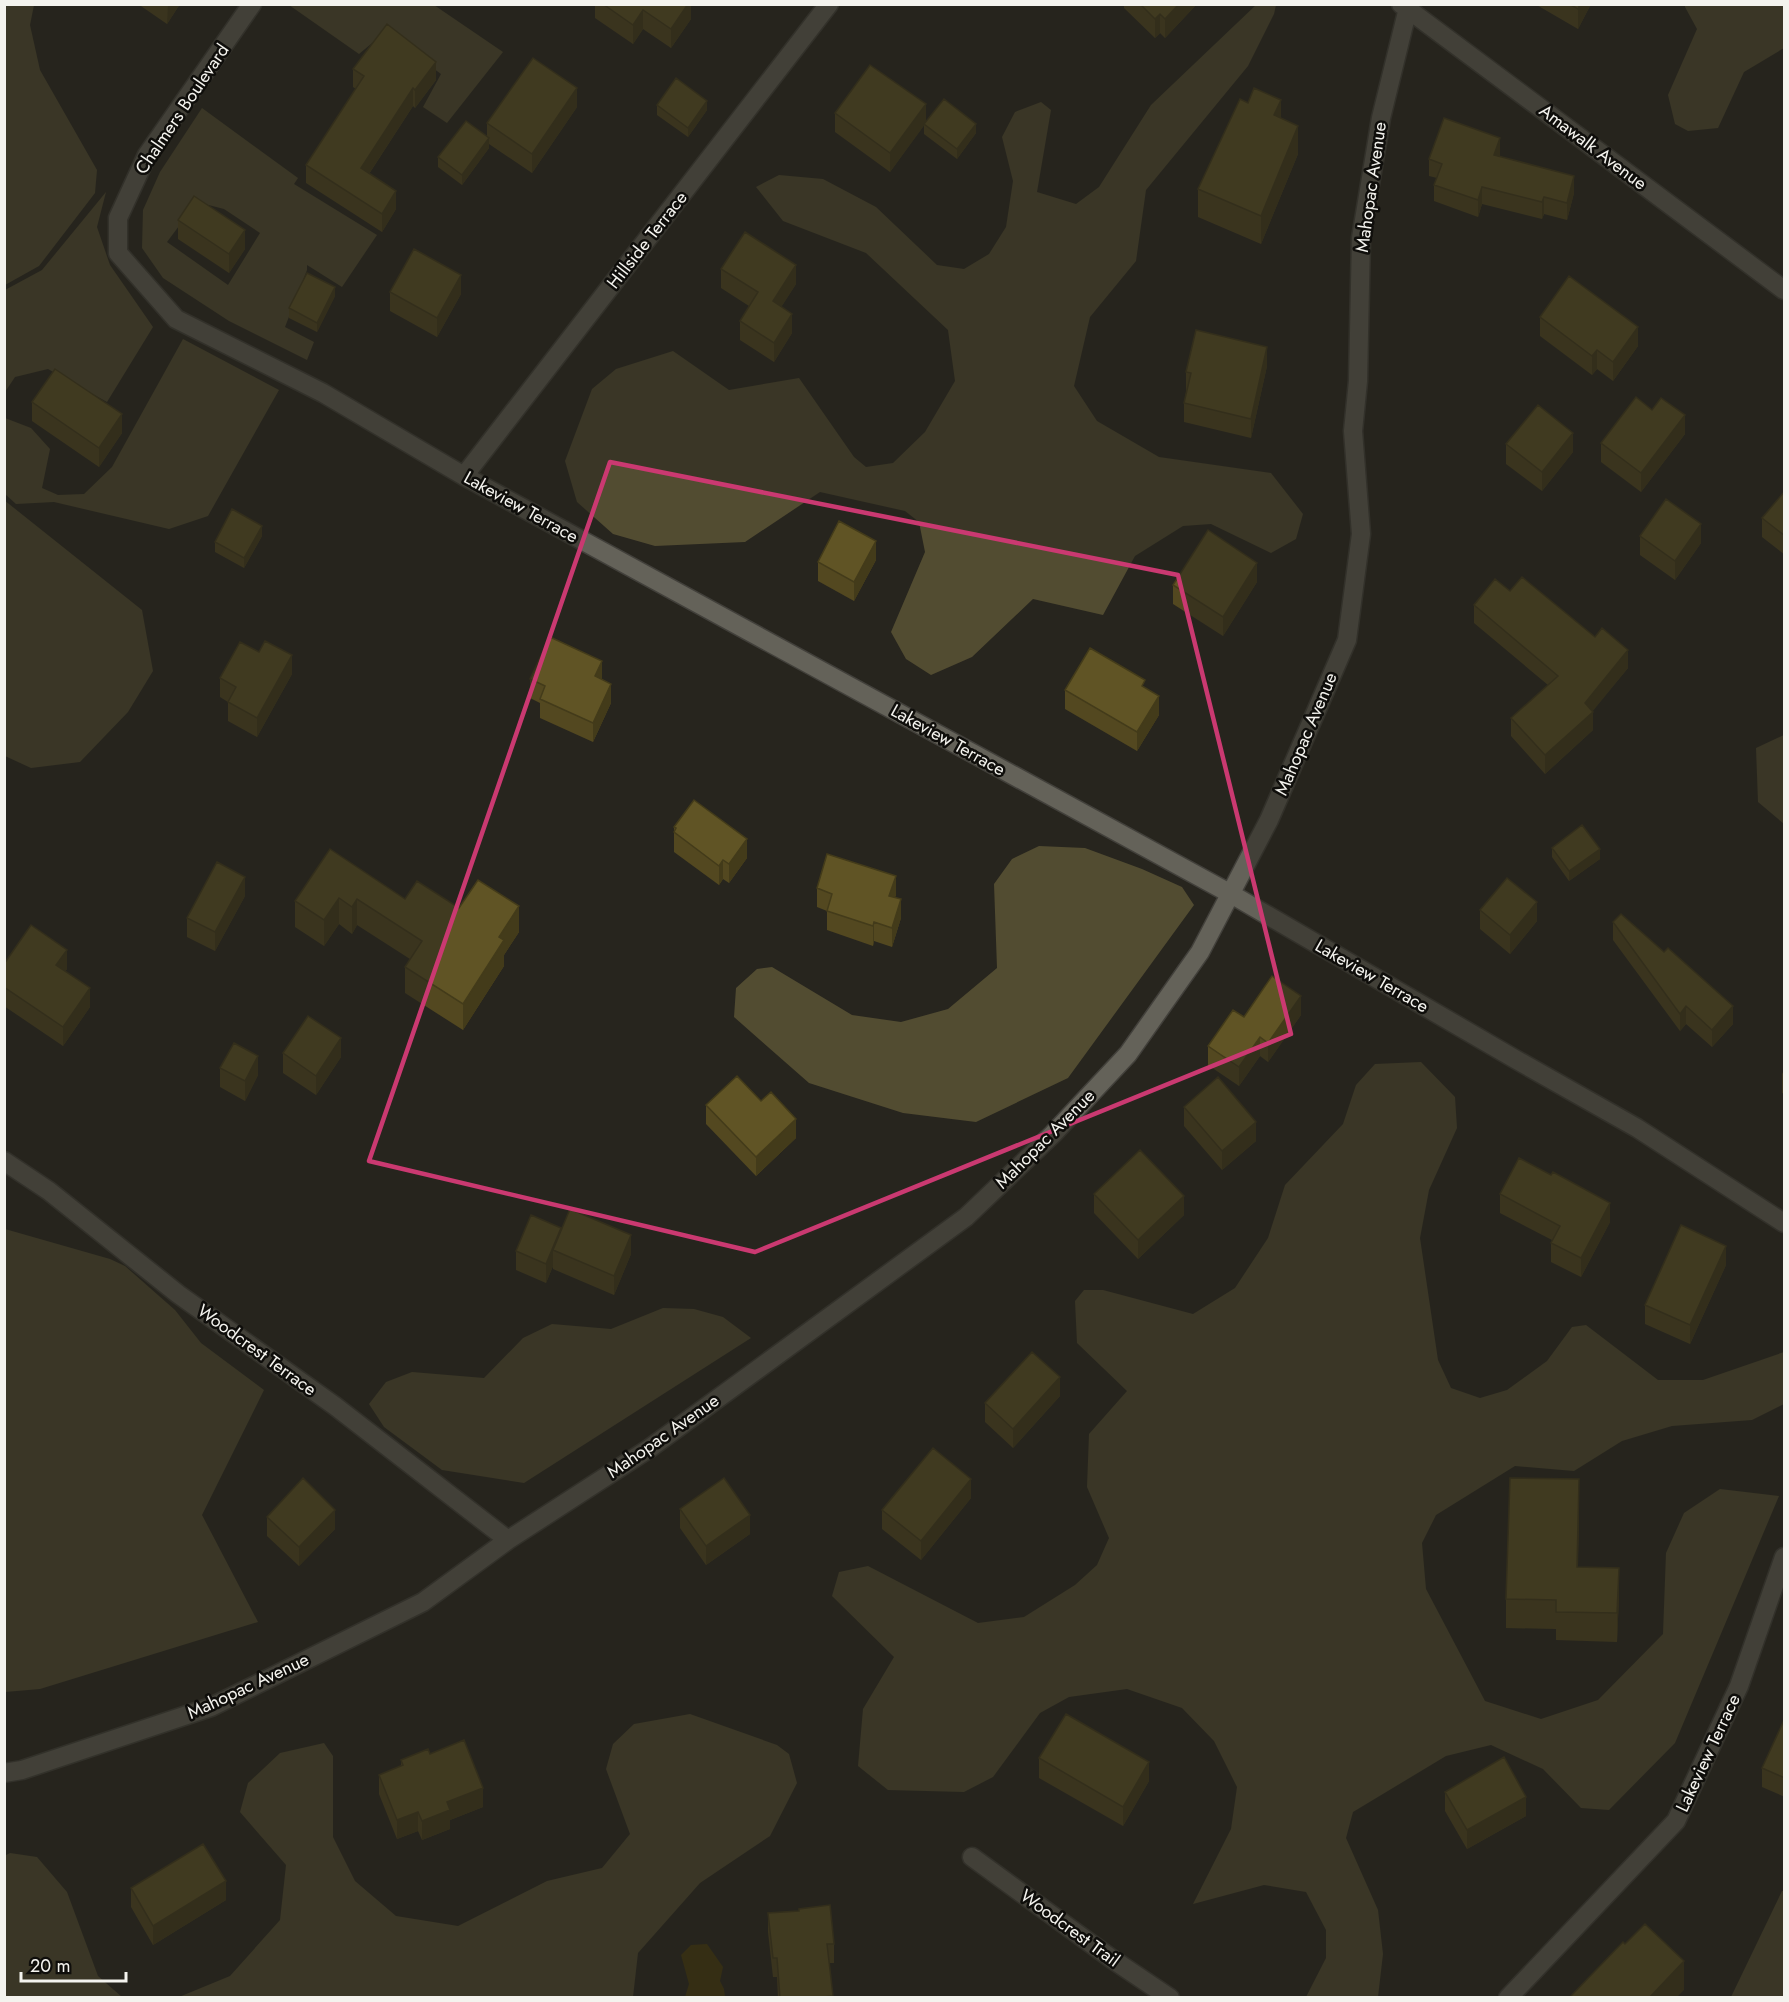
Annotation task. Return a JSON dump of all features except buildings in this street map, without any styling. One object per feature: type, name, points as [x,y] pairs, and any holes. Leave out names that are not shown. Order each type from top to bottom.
[{"type":"street","name":"Chalmers Boulevard","points":[[118,253],[118,218],[147,155],[252,4]]},
{"type":"street","name":"Hillside Terrace","points":[[464,476],[830,4]]},
{"type":"street","name":"Amawalk Avenue","points":[[1406,6],[1785,290]]},
{"type":"street","name":"Mahopac Avenue","points":[[4,1773],[22,1770],[211,1707],[423,1602],[508,1540],[650,1448],[966,1217],[1053,1134],[1128,1054],[1200,952],[1231,894],[1269,820],[1347,640],[1361,534],[1353,431],[1358,381],[1361,238],[1381,118],[1406,6]]},
{"type":"street","name":"Lakeview Terrace","points":[[118,253],[176,319],[324,393],[464,476],[1231,894],[1637,1128],[1785,1223]]},
{"type":"street","name":"Woodcrest Terrace","points":[[4,1161],[49,1191],[178,1294],[335,1406],[508,1540]]},
{"type":"street","name":"Lakeview Terrace","points":[[1508,1998],[1676,1821],[1739,1686],[1785,1557]]},
{"type":"street","name":"Woodcrest Trail","points":[[972,1857],[1112,1959],[1170,1998]]},
{"type":"highlighted area","points":[[610,462],[1178,575],[1291,1034],[755,1252],[369,1161]]},
{"type":"shaded area","points":[[5,4],[34,5],[30,25],[40,70],[97,170],[95,193],[39,266],[5,285]]},
{"type":"shaded area","points":[[1257,4],[1276,5],[1274,14],[1248,66],[1146,190],[1136,261],[1090,317],[1074,386],[1097,421],[1159,457],[1271,473],[1303,514],[1296,539],[1271,553],[1211,524],[1183,526],[1135,556],[1103,615],[1033,599],[972,657],[931,675],[906,659],[891,632],[925,552],[919,522],[905,511],[820,492],[745,542],[655,546],[613,534],[577,502],[565,461],[592,389],[616,369],[673,351],[729,390],[799,378],[854,457],[866,467],[893,463],[925,432],[955,381],[948,330],[866,253],[783,221],[756,187],[779,175],[823,179],[876,207],[937,265],[964,269],[989,254],[1006,227],[1013,181],[1002,137],[1015,112],[1041,102],[1051,110],[1037,192],[1076,204],[1099,187],[1151,105]]},
{"type":"shaded area","points":[[289,5],[434,5],[503,52],[447,123],[423,107],[441,74],[391,37],[377,39],[359,54]]},
{"type":"shaded area","points":[[1685,5],[1784,5],[1784,48],[1744,72],[1718,128],[1688,131],[1675,124],[1668,95],[1697,29]]},
{"type":"shaded area","points":[[202,108],[298,178],[294,184],[377,235],[342,287],[307,265],[285,327],[314,342],[307,360],[229,321],[163,278],[142,248],[143,210],[160,172]],"holes":[[[197,202],[224,209],[260,233],[228,285],[167,242]]]},
{"type":"shaded area","points":[[106,192],[97,227],[110,265],[153,327],[107,402],[48,369],[15,377],[5,392],[5,290],[42,270]]},
{"type":"shaded area","points":[[183,339],[279,390],[208,516],[169,529],[54,502],[16,504],[5,494],[5,418],[31,428],[50,449],[42,488],[58,495],[84,494],[112,467]]},
{"type":"shaded area","points":[[4,500],[142,610],[153,671],[128,712],[80,762],[31,768],[5,756]]},
{"type":"shaded area","points":[[1784,735],[1784,824],[1758,802],[1756,748]]},
{"type":"shaded area","points":[[1039,846],[1085,848],[1142,869],[1182,887],[1194,905],[1068,1078],[976,1122],[903,1113],[809,1083],[734,1017],[736,988],[757,969],[772,967],[852,1015],[901,1022],[948,1009],[997,968],[994,884],[1012,859]]},
{"type":"shaded area","points":[[1421,1062],[1455,1097],[1457,1128],[1429,1190],[1420,1238],[1438,1360],[1451,1388],[1480,1398],[1507,1390],[1547,1361],[1572,1327],[1586,1325],[1658,1380],[1703,1380],[1784,1352],[1784,1404],[1752,1420],[1672,1426],[1622,1441],[1574,1471],[1515,1466],[1436,1515],[1422,1543],[1426,1589],[1485,1701],[1541,1719],[1598,1700],[1663,1634],[1666,1553],[1684,1513],[1720,1489],[1779,1496],[1675,1743],[1609,1810],[1581,1808],[1543,1769],[1491,1745],[1446,1756],[1353,1812],[1346,1838],[1378,1910],[1383,1954],[1378,1997],[1306,1997],[1326,1958],[1326,1930],[1306,1892],[1264,1885],[1193,1904],[1231,1829],[1237,1787],[1214,1741],[1182,1708],[1127,1689],[1069,1697],[1040,1713],[993,1777],[964,1792],[888,1790],[858,1766],[863,1709],[894,1657],[832,1596],[839,1572],[868,1566],[978,1623],[1024,1617],[1075,1585],[1097,1565],[1109,1538],[1087,1487],[1089,1434],[1127,1391],[1077,1343],[1075,1301],[1084,1290],[1103,1290],[1193,1314],[1235,1288],[1268,1238],[1285,1185],[1343,1124],[1356,1085],[1375,1064]]},
{"type":"shaded area","points":[[5,1229],[110,1259],[125,1266],[175,1310],[201,1343],[264,1390],[202,1515],[258,1622],[40,1689],[5,1692]]},
{"type":"shaded area","points":[[663,1308],[694,1309],[723,1317],[751,1338],[524,1483],[442,1470],[384,1427],[369,1404],[386,1382],[412,1372],[484,1378],[523,1338],[552,1324],[611,1329]]},
{"type":"shaded area","points":[[690,1714],[777,1745],[789,1754],[797,1783],[770,1836],[700,1883],[638,1953],[633,1997],[179,1997],[230,1976],[280,1920],[286,1865],[240,1812],[248,1783],[280,1753],[324,1743],[333,1756],[333,1837],[355,1881],[396,1916],[458,1926],[547,1881],[602,1868],[630,1834],[606,1769],[613,1744],[634,1724]]},
{"type":"shaded area","points":[[10,1853],[37,1857],[67,1892],[98,1976],[122,1997],[5,1997],[4,1856]]},
{"type":"shaded area","points":[[1784,1891],[1784,1997],[1731,1997]]},
{"type":"shaded area","points":[[707,1944],[723,1967],[720,1981],[725,1997],[685,1997],[689,1984],[681,1955],[691,1945]]}]
